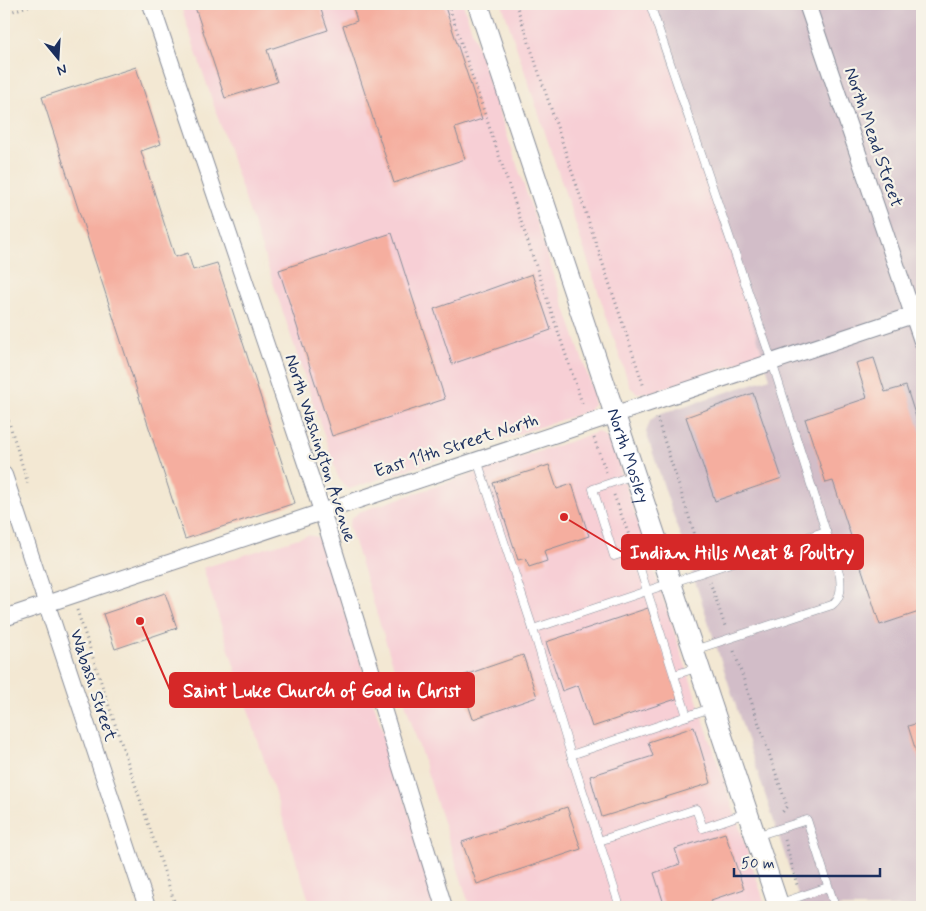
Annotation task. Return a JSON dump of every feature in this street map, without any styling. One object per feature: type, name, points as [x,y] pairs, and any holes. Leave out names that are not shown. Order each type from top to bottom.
[{"type":"street","name":"North Washington Avenue","points":[[151,4],[322,511],[444,907]]},
{"type":"street","name":"North Mosley","points":[[478,4],[756,836],[776,906]]},
{"type":"street","name":"North Mead Street","points":[[807,4],[918,314],[922,341]]},
{"type":"street","name":"East 11th Street North","points":[[4,618],[588,422],[918,314]]},
{"type":"street","name":"Wabash Street","points":[[4,475],[147,907]]},
{"type":"lane","points":[[650,4],[772,362],[840,576],[841,591],[838,600],[832,605],[730,638],[674,675]]},
{"type":"lane","points":[[477,459],[533,629],[620,907]]},
{"type":"lane","points":[[634,475],[593,489],[614,556],[657,542]]},
{"type":"lane","points":[[533,629],[826,531]]},
{"type":"lane","points":[[634,550],[687,716]]},
{"type":"lane","points":[[571,755],[712,707]]},
{"type":"lane","points":[[599,841],[696,809],[703,828],[748,813]]},
{"type":"lane","points":[[756,836],[807,820],[835,907]]},
{"type":"lane","points":[[776,906],[828,887]]},
{"type":"path","points":[[4,14],[34,4]]},
{"type":"path","points":[[448,4],[588,422],[634,550]]},
{"type":"path","points":[[516,4],[636,369],[650,402],[787,806],[778,818],[800,897]]},
{"type":"path","points":[[4,406],[30,491]]},
{"type":"path","points":[[68,596],[79,612],[176,907]]},
{"type":"shaded area","points":[[180,4],[463,4],[594,394],[594,404],[589,411],[349,489],[343,485],[338,477]]},
{"type":"shaded area","points":[[502,4],[651,4],[763,355],[649,393],[637,393],[630,387]]},
{"type":"shaded area","points":[[651,4],[922,4],[922,907],[802,907],[646,432],[650,421],[657,415],[770,378]]},
{"type":"shaded area","points":[[598,432],[606,437],[612,445],[766,907],[470,907],[349,526],[351,519],[359,512]]},
{"type":"shaded area","points":[[308,535],[317,537],[324,548],[439,907],[311,907],[203,568]]},
{"type":"building","points":[[194,4],[319,4],[328,30],[267,50],[277,82],[225,98]]},
{"type":"building","points":[[352,4],[444,4],[482,119],[455,128],[465,159],[394,183],[343,26],[357,21]]},
{"type":"building","points":[[136,67],[161,144],[141,151],[175,257],[188,253],[193,270],[217,263],[295,503],[185,539],[42,97]]},
{"type":"building","points":[[392,233],[445,399],[332,436],[279,270]]},
{"type":"building","points":[[532,274],[551,330],[452,364],[434,309]]},
{"type":"building","points":[[874,358],[885,392],[906,386],[922,436],[922,611],[880,625],[833,481],[826,483],[805,419],[867,398],[856,363]]},
{"type":"building","points":[[753,393],[782,478],[715,501],[686,417]]},
{"type":"building","points":[[549,465],[557,489],[572,484],[589,536],[544,551],[547,561],[529,567],[526,558],[518,560],[493,483]]},
{"type":"building","points":[[165,593],[177,628],[115,649],[103,614]]},
{"type":"building","points":[[648,608],[679,698],[592,727],[578,685],[562,691],[546,642]]},
{"type":"building","points":[[523,655],[537,697],[473,719],[459,677]]},
{"type":"building","points":[[922,722],[922,770],[908,726]]},
{"type":"building","points":[[694,727],[711,783],[602,817],[590,776],[653,756],[648,742]]},
{"type":"building","points":[[567,807],[581,849],[477,884],[462,842]]},
{"type":"building","points":[[725,833],[744,889],[711,900],[714,907],[665,907],[654,873],[680,864],[675,849]]},
{"type":"place","name":"Indian Hills Meat & Poultry","points":[[564,517]]},
{"type":"place","name":"Saint Luke Church of God in Christ","points":[[140,621]]}]
